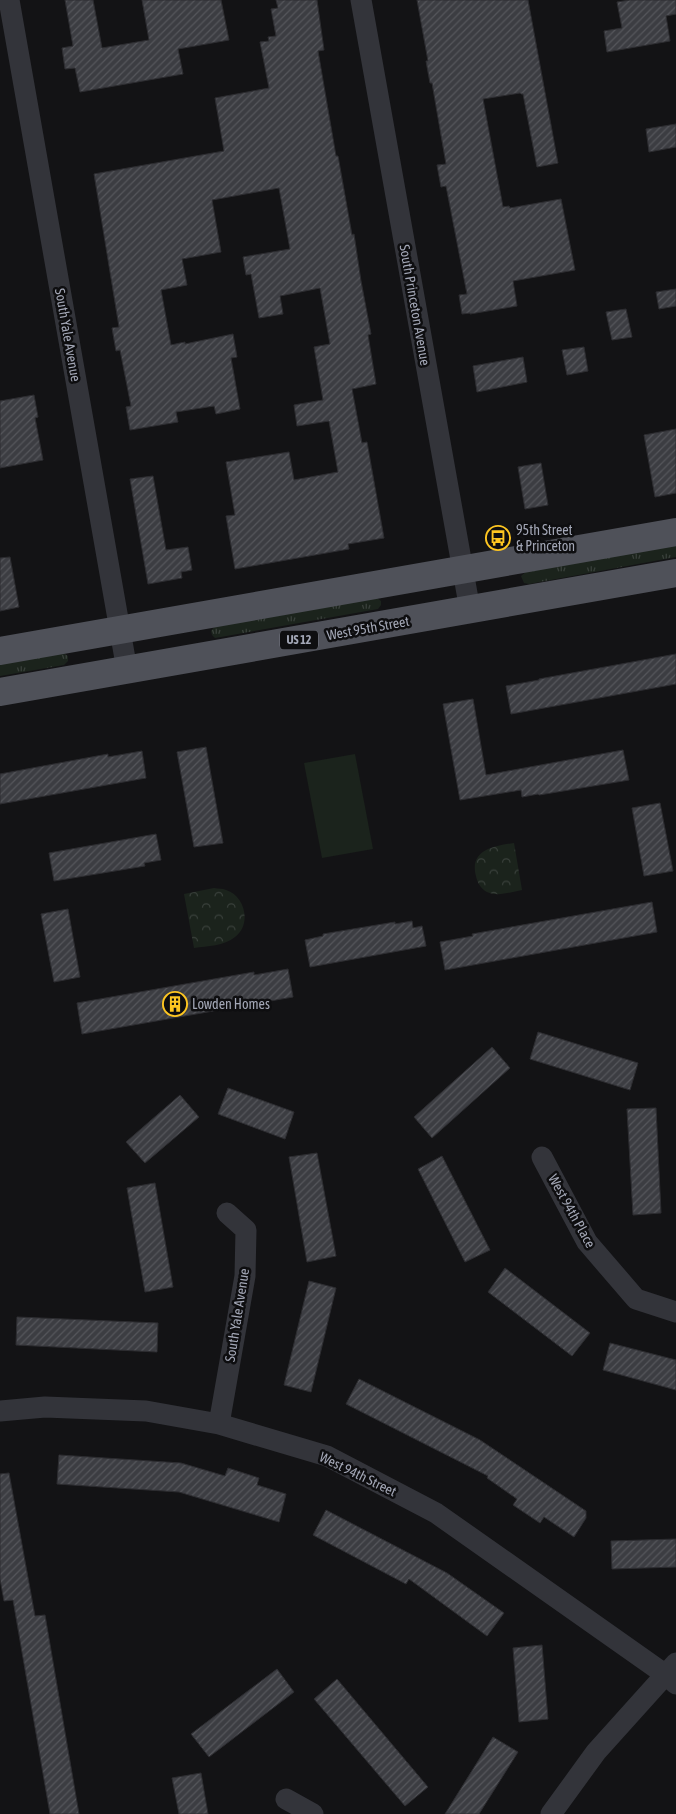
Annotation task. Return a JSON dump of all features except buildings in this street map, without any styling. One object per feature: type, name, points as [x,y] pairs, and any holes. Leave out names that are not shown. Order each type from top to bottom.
[{"type":"main road","points":[[0,651],[676,532]]},
{"type":"main road","name":"West 95th Street","points":[[0,692],[676,573]]},
{"type":"street","name":"South Yale Avenue","points":[[9,0],[127,670]]},
{"type":"street","name":"South Princeton Avenue","points":[[361,0],[470,610]]},
{"type":"street","name":"West 94th Place","points":[[542,1157],[587,1242],[636,1299],[676,1312]]},
{"type":"street","name":"South Yale Avenue","points":[[219,1424],[245,1276],[246,1230],[228,1212]]},
{"type":"street","name":"West 94th Street","points":[[0,1411],[45,1407],[146,1411],[219,1424],[327,1456],[436,1512],[673,1674]]},
{"type":"street","points":[[551,1814],[596,1752],[673,1674]]},
{"type":"street","points":[[286,1800],[313,1814]]},
{"type":"green space","points":[[676,545],[676,557],[529,584],[524,583],[521,576],[527,571]]},
{"type":"green space","points":[[377,598],[381,601],[378,609],[215,638],[211,631],[214,627]]},
{"type":"green space","points":[[63,653],[68,656],[68,661],[64,665],[0,676],[0,664]]},
{"type":"green space","points":[[355,754],[373,849],[322,858],[304,763]]},
{"type":"green space","points":[[514,843],[522,890],[500,894],[487,892],[477,881],[476,860],[491,848]]},
{"type":"green space","points":[[214,888],[226,890],[238,898],[244,911],[243,925],[231,940],[215,945],[194,948],[184,894]]},
{"type":"place","name":"95th Street & Princeton","points":[[498,538]]},
{"type":"place","name":"Lowden Homes","points":[[175,1004]]}]
